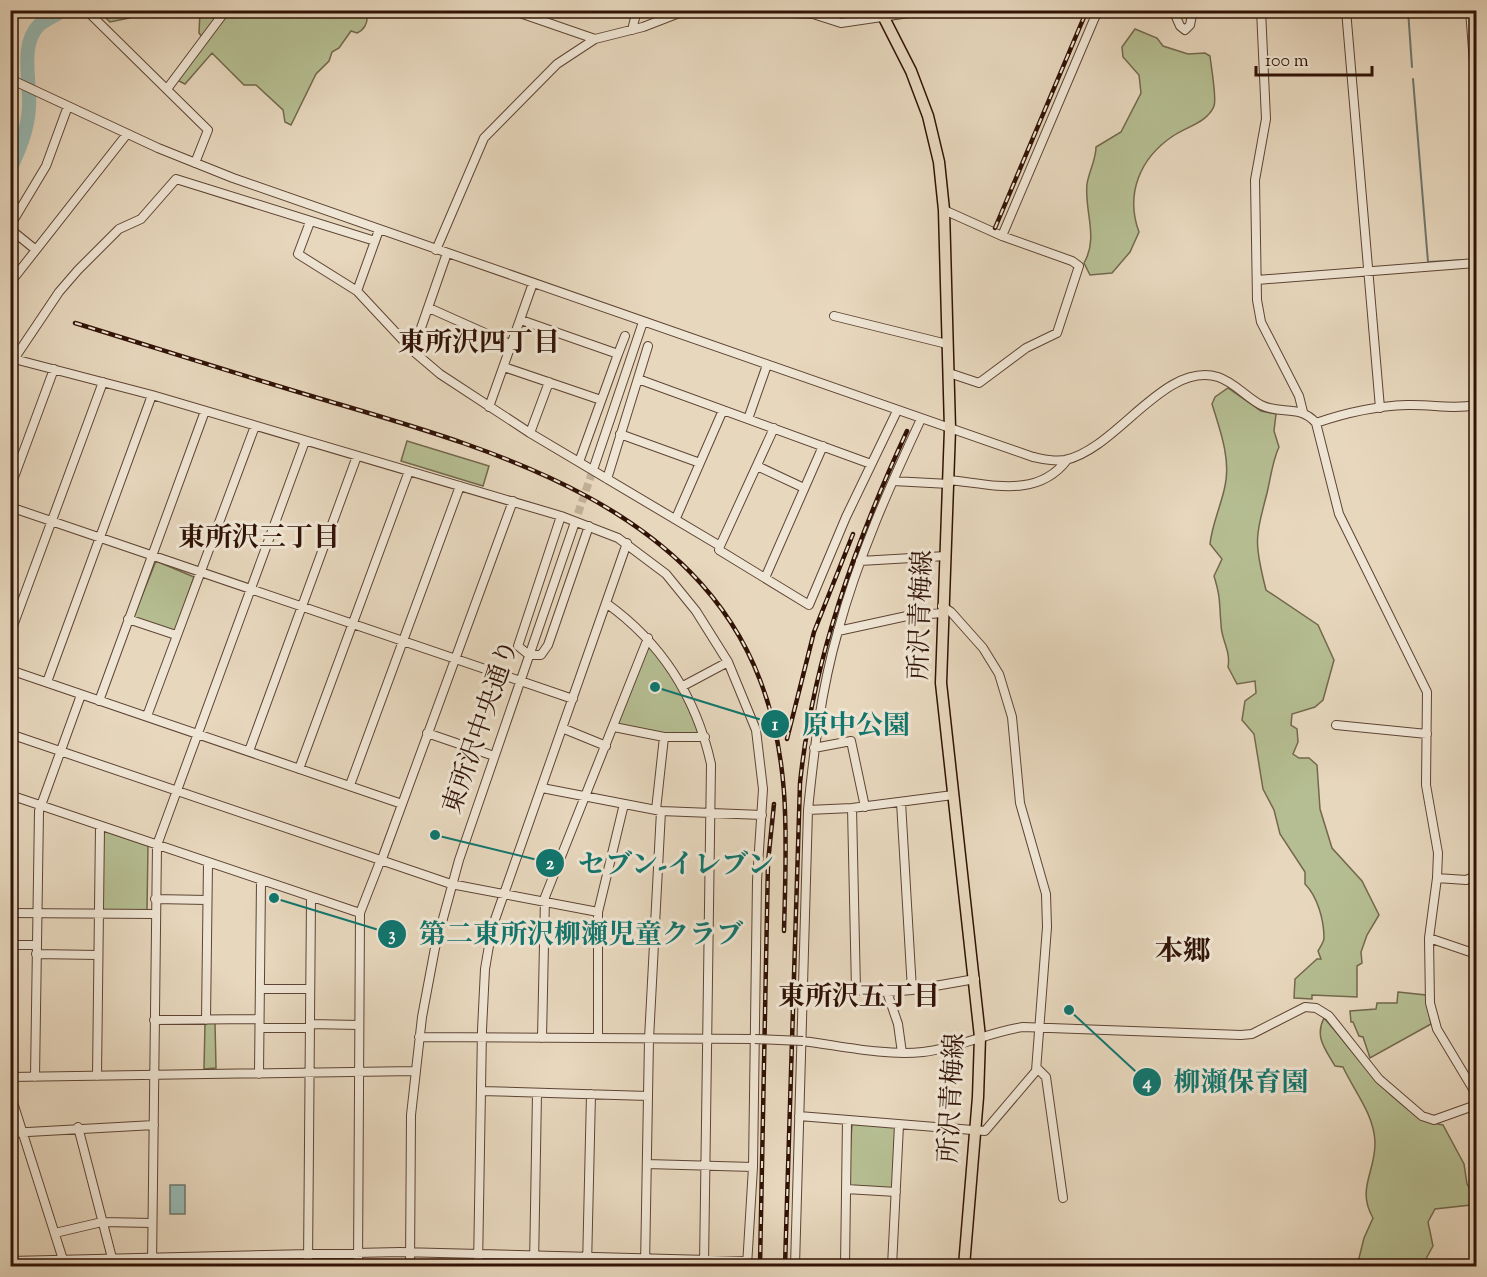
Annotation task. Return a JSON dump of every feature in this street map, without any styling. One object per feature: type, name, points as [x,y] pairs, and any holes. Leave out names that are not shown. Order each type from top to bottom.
[{"type":"main road","name":"所沢青梅線","points":[[882,14],[910,71],[928,116],[939,162],[944,210],[950,429],[941,683],[980,1037],[976,1131],[964,1266]]},
{"type":"street","points":[[86,10],[208,130],[195,163]]},
{"type":"street","points":[[167,89],[226,10]]},
{"type":"street","points":[[511,10],[595,39]]},
{"type":"street","points":[[632,30],[637,10]]},
{"type":"street","points":[[436,250],[484,138],[566,56],[595,39],[632,30],[687,10]]},
{"type":"street","points":[[727,10],[813,14],[842,23],[882,14],[929,10]]},
{"type":"street","points":[[1002,236],[1098,10]]},
{"type":"street","points":[[1173,10],[1180,26],[1185,30],[1190,25],[1193,10]]},
{"type":"street","points":[[1261,10],[1266,119],[1255,180],[1257,300],[1261,322],[1299,396],[1303,412]]},
{"type":"street","points":[[1346,10],[1380,408]]},
{"type":"street","points":[[1470,10],[1476,89]]},
{"type":"street","points":[[14,81],[195,163],[436,250],[1033,457],[1058,461],[1080,455],[1109,436],[1169,388],[1192,376],[1218,377],[1266,407],[1303,412],[1316,423],[1339,514],[1375,583],[1408,657],[1423,679],[1429,702],[1426,785],[1438,853],[1429,938],[1430,1003],[1433,1020],[1476,1094]]},
{"type":"street","points":[[36,250],[10,227],[46,166],[68,106]]},
{"type":"street","points":[[10,283],[127,134]]},
{"type":"street","points":[[11,1263],[65,1263],[112,1258],[152,1262],[207,1256],[410,1252],[535,1254],[645,1262],[747,1264],[753,1167],[757,881],[762,814],[762,776],[756,730],[728,662],[681,591],[648,558],[627,543],[561,516],[103,382],[54,369],[12,362],[59,292],[78,270],[119,229],[141,219],[176,179],[375,241]]},
{"type":"street","points":[[944,210],[1002,236],[1072,261],[1079,266],[1057,333],[1026,348],[979,383],[948,373]]},
{"type":"street","points":[[310,222],[298,255],[357,291],[412,351],[440,374],[489,408],[720,546]]},
{"type":"street","points":[[357,291],[380,230]]},
{"type":"street","points":[[412,351],[447,253]]},
{"type":"street","points":[[1257,280],[1476,263]]},
{"type":"street","points":[[489,408],[533,283]]},
{"type":"street","points":[[429,308],[512,345]]},
{"type":"street","points":[[834,316],[947,344]]},
{"type":"street","points":[[521,320],[618,354]]},
{"type":"street","points":[[594,467],[643,322]]},
{"type":"street","points":[[579,462],[625,336]]},
{"type":"street","points":[[607,479],[648,346]]},
{"type":"street","points":[[748,419],[767,365]]},
{"type":"street","points":[[504,367],[601,400]]},
{"type":"street","points":[[10,488],[14,466],[54,369]]},
{"type":"street","points":[[638,379],[871,464]]},
{"type":"street","points":[[10,634],[103,382]]},
{"type":"street","points":[[530,433],[549,382]]},
{"type":"street","points":[[46,682],[152,396]]},
{"type":"street","points":[[1316,423],[1350,412],[1380,408],[1430,404],[1458,409],[1476,405]]},
{"type":"street","points":[[676,518],[723,410]]},
{"type":"street","points":[[99,701],[205,411]]},
{"type":"street","points":[[774,428],[719,550],[809,605],[897,411]]},
{"type":"street","points":[[795,1266],[808,810],[814,748],[838,631],[860,561],[921,419]]},
{"type":"street","points":[[147,716],[255,426]]},
{"type":"street","points":[[620,434],[700,463]]},
{"type":"street","points":[[152,1262],[157,844],[305,441]]},
{"type":"street","points":[[765,578],[823,446]]},
{"type":"street","points":[[249,751],[357,456]]},
{"type":"street","points":[[893,481],[1022,487],[1053,475],[1067,460]]},
{"type":"street","points":[[757,466],[804,488]]},
{"type":"street","points":[[299,769],[409,471]]},
{"type":"street","points":[[350,785],[460,486]]},
{"type":"street","points":[[357,1266],[360,913],[513,501]]},
{"type":"street","points":[[10,507],[573,699]]},
{"type":"street","points":[[561,516],[518,646],[529,655],[541,655],[548,645],[590,526]]},
{"type":"street","name":"東所沢中央通り","points":[[410,1266],[410,1149],[415,1071],[435,948],[452,884],[494,756],[574,525]]},
{"type":"street","points":[[478,1266],[482,1037],[488,951],[503,894],[627,543]]},
{"type":"street","points":[[860,561],[946,556]]},
{"type":"street","points":[[606,603],[648,638],[683,686],[705,737],[711,764],[704,1263]]},
{"type":"street","points":[[799,1116],[976,1131],[989,1129],[1037,1068],[1047,927],[1046,894],[1020,803],[1012,717],[996,669],[983,648],[951,612],[942,610],[838,631]]},
{"type":"street","points":[[128,619],[176,636]]},
{"type":"street","points":[[542,1038],[544,901],[648,638]]},
{"type":"street","points":[[683,686],[728,662]]},
{"type":"street","points":[[10,670],[402,804]]},
{"type":"street","points":[[35,1077],[40,805],[81,695]]},
{"type":"street","points":[[1336,725],[1427,734]]},
{"type":"street","points":[[614,727],[664,737],[705,737]]},
{"type":"street","points":[[562,728],[606,746]]},
{"type":"street","points":[[427,733],[494,756]]},
{"type":"street","points":[[11,734],[452,884],[598,912]]},
{"type":"street","points":[[645,1262],[649,1039],[658,810],[664,737]]},
{"type":"street","points":[[814,748],[850,741],[865,807]]},
{"type":"street","points":[[542,788],[658,810],[762,814]]},
{"type":"street","points":[[10,795],[360,913]]},
{"type":"street","points":[[808,810],[865,807],[953,795]]},
{"type":"street","points":[[900,802],[912,990]]},
{"type":"street","points":[[598,1038],[598,912],[624,804]]},
{"type":"street","points":[[852,808],[856,990]]},
{"type":"street","points":[[97,1076],[100,826]]},
{"type":"street","points":[[206,1020],[208,863]]},
{"type":"street","points":[[1437,878],[1466,880],[1476,876]]},
{"type":"street","points":[[259,1074],[261,880]]},
{"type":"street","points":[[308,1266],[311,898]]},
{"type":"street","points":[[155,899],[207,900]]},
{"type":"street","points":[[10,913],[155,914]]},
{"type":"street","points":[[1429,938],[1476,954]]},
{"type":"street","points":[[10,945],[36,950],[98,955]]},
{"type":"street","points":[[804,987],[887,992],[975,979]]},
{"type":"street","points":[[260,988],[310,989]]},
{"type":"street","points":[[887,992],[898,1024],[903,1053]]},
{"type":"street","points":[[419,1037],[755,1039],[803,1041],[903,1053],[954,1046],[1013,1028],[1252,1034],[1305,1007],[1316,1008],[1329,1016],[1379,1079],[1422,1116],[1434,1120],[1476,1106]]},
{"type":"street","points":[[154,1020],[206,1020],[310,1026],[359,1025]]},
{"type":"street","points":[[1037,1068],[1046,1077],[1063,1198]]},
{"type":"street","points":[[10,1077],[415,1071]]},
{"type":"street","points":[[481,1091],[648,1096]]},
{"type":"street","points":[[10,1093],[65,1263]]},
{"type":"street","points":[[534,1266],[537,1093]]},
{"type":"street","points":[[587,1266],[591,1094]]},
{"type":"street","points":[[845,1266],[847,1120]]},
{"type":"street","points":[[10,1133],[78,1127],[154,1125]]},
{"type":"street","points":[[892,1266],[899,1125]]},
{"type":"street","points":[[78,1127],[112,1258]]},
{"type":"street","points":[[647,1164],[753,1167]]},
{"type":"street","points":[[846,1189],[896,1192]]},
{"type":"street","points":[[56,1233],[102,1222],[152,1223]]},
{"type":"street","points":[[258,1255],[258,1266]]},
{"type":"street","points":[[206,1266],[207,1256]]},
{"type":"green space","points":[[108,10],[143,11],[129,18],[110,22],[105,17]]},
{"type":"green space","points":[[361,10],[367,15],[365,26],[357,33],[351,31],[339,48],[332,52],[329,61],[316,74],[291,125],[285,122],[283,110],[256,85],[244,85],[212,53],[185,84],[177,80],[206,42],[199,33],[200,11]]},
{"type":"green space","points":[[1135,29],[1157,38],[1163,46],[1188,54],[1205,53],[1210,56],[1215,102],[1207,116],[1161,145],[1144,166],[1138,178],[1134,204],[1139,232],[1130,252],[1112,273],[1090,275],[1084,263],[1091,234],[1087,184],[1096,147],[1121,132],[1141,93],[1139,75],[1123,57],[1122,47]]},
{"type":"green space","points":[[1228,388],[1261,411],[1276,414],[1274,431],[1279,447],[1258,532],[1259,561],[1266,590],[1318,625],[1334,660],[1323,700],[1315,707],[1292,714],[1291,725],[1297,729],[1298,742],[1293,754],[1299,758],[1309,758],[1317,765],[1320,809],[1332,848],[1362,881],[1379,915],[1367,935],[1361,952],[1362,963],[1357,966],[1357,997],[1312,995],[1312,999],[1294,998],[1295,979],[1317,959],[1321,959],[1318,951],[1324,940],[1324,931],[1317,902],[1305,884],[1305,872],[1280,834],[1274,810],[1263,789],[1254,734],[1242,720],[1245,701],[1256,693],[1255,681],[1237,684],[1228,667],[1228,655],[1221,630],[1219,595],[1214,576],[1222,559],[1210,544],[1225,486],[1227,465],[1224,445],[1212,404],[1215,397]]},
{"type":"green space","points":[[407,441],[489,466],[483,486],[401,461]]},
{"type":"green space","points":[[156,561],[194,577],[175,631],[133,618]]},
{"type":"green space","points":[[651,647],[684,698],[698,732],[696,736],[665,734],[620,725],[618,722],[647,649]]},
{"type":"green space","points":[[104,831],[148,846],[147,910],[102,910],[102,833]]},
{"type":"green space","points":[[1398,992],[1426,995],[1431,1024],[1370,1058],[1363,1037],[1359,1036],[1351,1022],[1350,1011],[1376,1009],[1377,1003],[1397,1003]]},
{"type":"green space","points":[[1324,1018],[1393,1097],[1426,1120],[1443,1125],[1464,1164],[1467,1184],[1474,1195],[1471,1205],[1435,1209],[1428,1222],[1433,1246],[1422,1266],[1357,1266],[1364,1238],[1373,1218],[1368,1207],[1366,1189],[1375,1153],[1374,1132],[1367,1112],[1343,1067],[1335,1066],[1322,1043],[1320,1031]]},
{"type":"green space","points":[[205,1023],[215,1023],[216,1068],[204,1069]]},
{"type":"green space","points":[[852,1124],[897,1129],[894,1188],[851,1187],[848,1184]]},
{"type":"water","points":[[170,1185],[185,1185],[185,1214],[170,1214]]},
{"type":"waterway","points":[[10,170],[27,124],[29,43],[39,25],[64,10]]},
{"type":"waterway","points":[[1408,10],[1412,67]]},
{"type":"waterway","points":[[1413,79],[1428,262],[1466,260]]},
{"type":"tunnel","points":[[574,525],[594,467]]},
{"type":"railway","points":[[995,228],[1087,10]]},
{"type":"railway","points":[[75,323],[382,417],[512,462],[575,490],[634,525],[685,567],[728,618],[760,680],[770,711],[778,742],[785,804],[784,931]]},
{"type":"railway","points":[[785,1266],[800,783],[806,737],[826,647],[839,603],[870,516],[907,431]]},
{"type":"railway","points":[[787,739],[814,632],[853,534]]},
{"type":"railway","points":[[760,1266],[768,862],[774,804]]},
{"type":"place","name":"原中公園","points":[[655,687]]},
{"type":"place","name":"セブン-イレブン","points":[[435,835]]},
{"type":"place","name":"第二東所沢柳瀬児童クラブ","points":[[274,898]]},
{"type":"place","name":"柳瀬保育園","points":[[1069,1010]]},
{"type":"district","name":"東所沢四丁目","points":[[479,344]]},
{"type":"district","name":"東所沢三丁目","points":[[259,539]]},
{"type":"district","name":"本郷","points":[[1183,953]]},
{"type":"district","name":"東所沢五丁目","points":[[859,998]]}]
